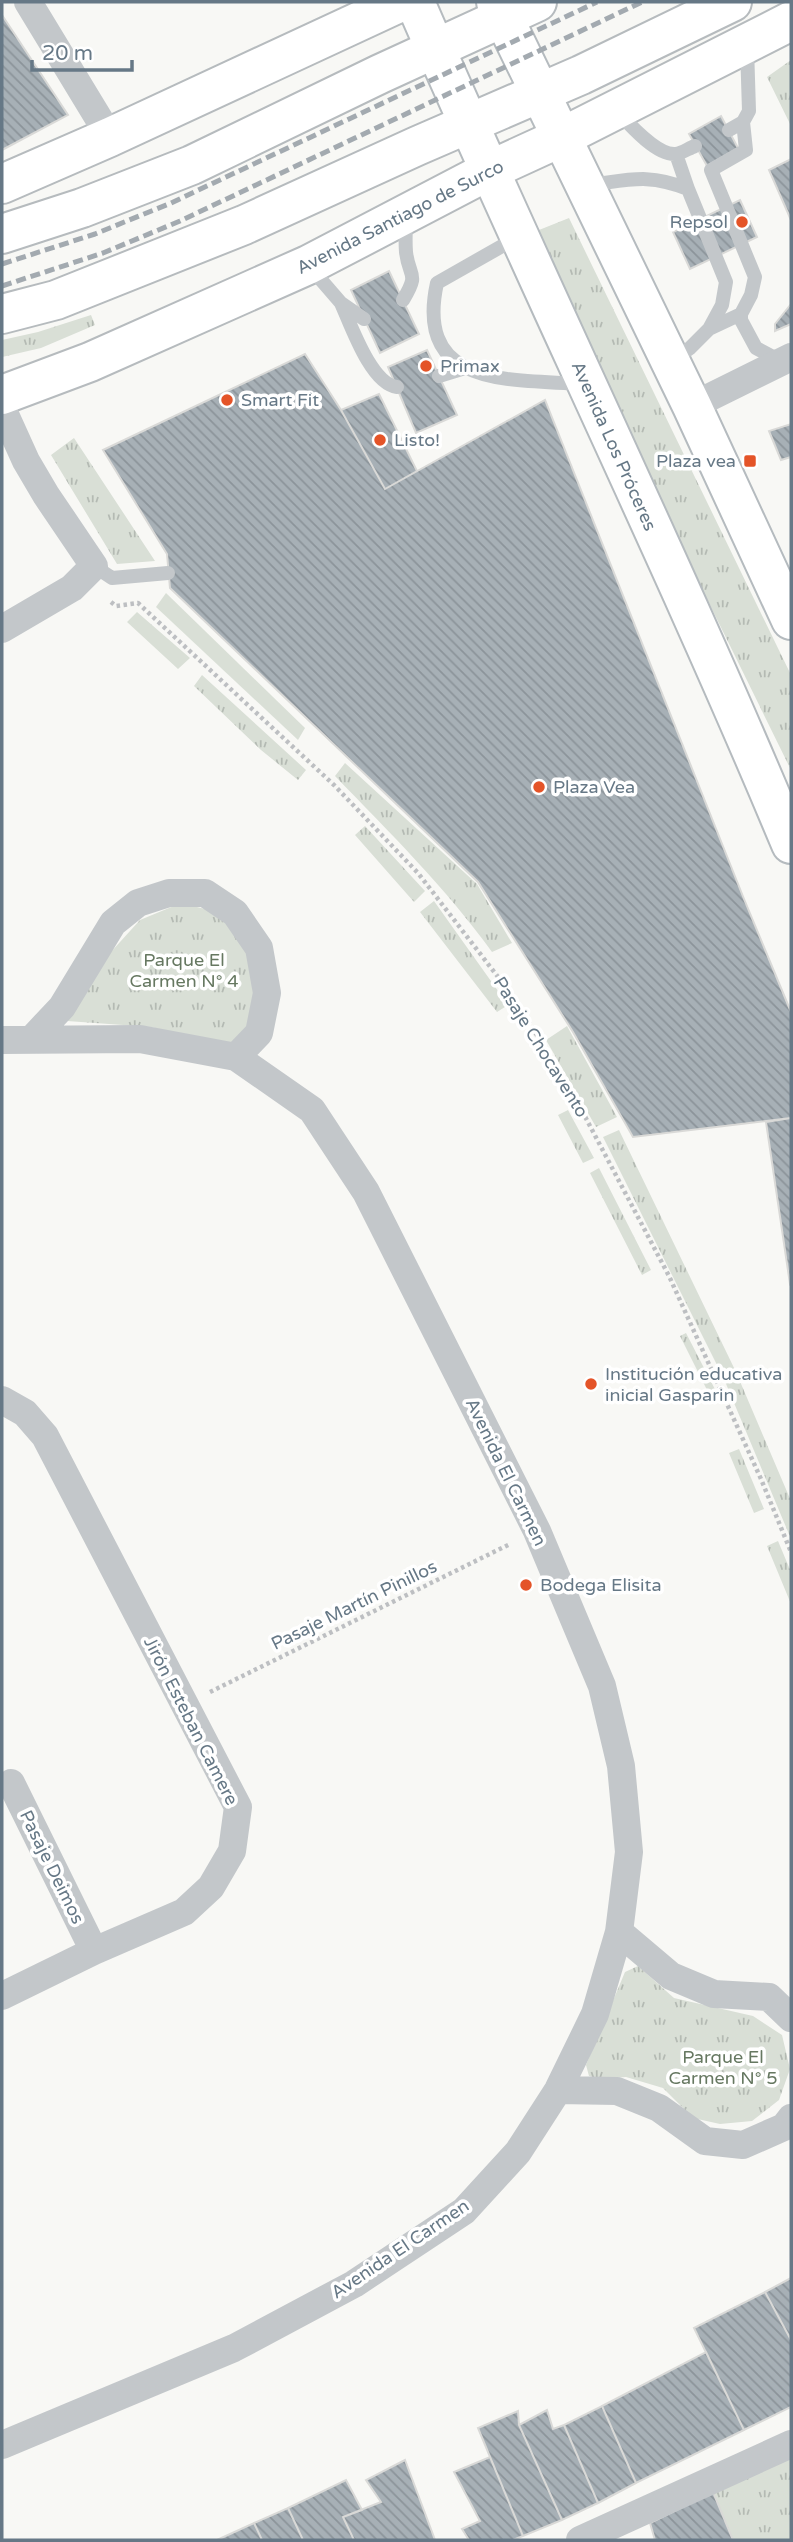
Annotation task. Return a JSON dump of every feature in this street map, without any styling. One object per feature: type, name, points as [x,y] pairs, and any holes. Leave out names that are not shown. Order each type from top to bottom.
[{"type":"main road","points":[[2,184],[401,2]]},
{"type":"main road","name":"Avenida Los Próceres","points":[[415,2],[727,691],[791,844]]},
{"type":"main road","points":[[2,314],[56,300],[244,225],[540,93],[732,2]]},
{"type":"main road","points":[[2,234],[82,208],[192,165],[435,48],[512,7],[540,93],[692,406],[791,620]]},
{"type":"main road","name":"Avenida Santiago de Surco","points":[[2,395],[90,362],[309,265],[490,170],[562,137],[791,21]]},
{"type":"street","points":[[28,2],[110,137]]},
{"type":"street","points":[[692,406],[788,358]]},
{"type":"street","points":[[2,408],[26,461],[94,566],[72,588],[2,629]]},
{"type":"street","points":[[31,1040],[62,1007],[113,923],[138,902],[169,893],[205,893],[235,913],[259,948],[267,993],[259,1033],[236,1058]]},
{"type":"street","name":"Avenida El Carmen","points":[[2,1040],[140,1039],[236,1058],[312,1110],[366,1192],[537,1531],[602,1686],[621,1766],[629,1852],[619,1932],[595,2014],[558,2090],[518,2152],[464,2211],[354,2284],[234,2348],[2,2445]]},
{"type":"street","name":"Jirón Esteban Camere","points":[[2,1400],[25,1413],[45,1436],[238,1807],[232,1851],[211,1886],[184,1912],[94,1951],[2,1996]]},
{"type":"street","name":"Pasaje Deimos","points":[[11,1783],[94,1951]]},
{"type":"street","points":[[619,1932],[671,1976],[714,1994],[769,1997],[791,2018]]},
{"type":"street","points":[[558,2090],[617,2091],[659,2108],[705,2141],[743,2145],[784,2127],[791,2118]]},
{"type":"street","points":[[580,2540],[639,2528],[791,2444]]},
{"type":"lane","points":[[729,130],[743,122],[749,111],[747,44]]},
{"type":"lane","points":[[616,110],[653,145],[666,153],[676,154],[695,146]]},
{"type":"lane","points":[[709,328],[741,314],[751,295],[755,277],[711,170],[746,150],[743,122]]},
{"type":"lane","points":[[671,362],[690,348],[709,328],[722,305],[726,282],[676,154]]},
{"type":"lane","points":[[586,185],[645,178],[659,179],[688,189]]},
{"type":"lane","points":[[403,300],[414,275],[406,254],[406,215]]},
{"type":"lane","points":[[520,236],[438,283],[433,304],[434,327],[445,353],[465,368],[486,377],[586,384]]},
{"type":"lane","points":[[309,265],[341,303],[376,374],[390,387],[397,387]]},
{"type":"lane","points":[[414,275],[438,283]]},
{"type":"lane","points":[[341,303],[364,319]]},
{"type":"lane","points":[[741,314],[756,348],[771,356],[788,358]]},
{"type":"lane","points":[[439,376],[465,368]]},
{"type":"lane","points":[[94,566],[112,578],[168,573]]},
{"type":"path","name":"Pasaje Chocavento","points":[[106,598],[116,606],[138,603],[334,785],[418,873],[515,999],[580,1107],[669,1276],[791,1552]]},
{"type":"path","name":"Pasaje Martín Pinillos","points":[[184,1705],[537,1531]]},
{"type":"green space","points":[[791,60],[791,126],[767,77]]},
{"type":"green space","points":[[569,218],[791,675],[791,770],[652,487],[539,230]]},
{"type":"green space","points":[[91,315],[95,325],[41,348],[2,357],[2,340]]},
{"type":"green space","points":[[74,438],[155,561],[117,564],[51,455]]},
{"type":"green space","points":[[166,593],[305,728],[298,740],[156,607]]},
{"type":"green space","points":[[137,612],[190,658],[178,669],[127,622]]},
{"type":"green space","points":[[202,675],[306,770],[298,780],[261,750],[194,686]]},
{"type":"green space","points":[[345,763],[477,884],[512,943],[492,952],[437,883],[335,776]]},
{"type":"green space","points":[[365,826],[425,891],[414,902],[355,835]]},
{"type":"green space","points":[[434,901],[508,1005],[497,1012],[420,912]]},
{"type":"green space","name":"Parque El Carmen N° 4","points":[[181,903],[213,911],[246,941],[256,976],[249,1025],[235,1048],[151,1027],[67,1021],[100,964],[140,920]]},
{"type":"green space","points":[[567,1026],[617,1117],[596,1127],[546,1040]]},
{"type":"green space","points":[[568,1110],[594,1158],[583,1163],[558,1115]]},
{"type":"green space","points":[[619,1130],[736,1372],[791,1501],[791,1539],[724,1379],[603,1137]]},
{"type":"green space","points":[[599,1168],[651,1270],[642,1275],[590,1173]]},
{"type":"green space","points":[[686,1333],[720,1399],[713,1402],[680,1336]]},
{"type":"green space","points":[[739,1449],[764,1509],[754,1513],[729,1453]]},
{"type":"green space","points":[[778,1541],[791,1572],[791,1604],[767,1546]]},
{"type":"green space","name":"Parque El Carmen N° 5","points":[[638,1966],[674,1998],[753,2016],[782,2035],[790,2069],[779,2100],[752,2121],[720,2124],[693,2118],[663,2088],[626,2077],[599,2079],[589,2076],[586,2065],[625,1972]]},
{"type":"green space","points":[[791,2444],[791,2540],[733,2540],[709,2481]]},
{"type":"building","points":[[2,15],[68,115],[2,150]]},
{"type":"building","points":[[721,116],[738,148],[707,166],[689,134]]},
{"type":"building","points":[[791,159],[791,220],[769,170]]},
{"type":"building","points":[[740,200],[757,237],[690,269],[673,232]]},
{"type":"building","points":[[389,271],[419,334],[380,353],[351,290]]},
{"type":"building","points":[[791,304],[791,324],[775,331],[775,324]]},
{"type":"building","points":[[427,350],[457,415],[416,433],[388,367]]},
{"type":"building","name":"Plaza Vea","points":[[305,354],[341,410],[385,489],[545,400],[791,1012],[791,1118],[633,1137],[573,1032],[478,882],[170,588],[167,554],[103,450]]},
{"type":"building","name":"Listo!","points":[[379,394],[417,471],[385,489],[341,410]]},
{"type":"building","points":[[791,424],[791,457],[781,460],[769,431]]},
{"type":"building","points":[[791,1118],[791,1283],[790,1284],[766,1122]]},
{"type":"building","points":[[791,2278],[791,2340],[765,2292]]},
{"type":"building","points":[[765,2292],[791,2340],[791,2407],[744,2430],[694,2328]]},
{"type":"building","points":[[706,2352],[744,2430],[636,2483],[602,2406]]},
{"type":"building","points":[[602,2406],[636,2483],[598,2503],[564,2425]]},
{"type":"building","points":[[547,2410],[553,2429],[564,2425],[598,2503],[562,2520],[519,2425]]},
{"type":"building","points":[[518,2411],[519,2425],[562,2520],[523,2536],[478,2428]]},
{"type":"building","points":[[490,2457],[523,2536],[513,2540],[469,2540],[462,2529],[480,2521],[454,2472]]},
{"type":"building","points":[[405,2460],[435,2540],[354,2540],[343,2517],[381,2502],[366,2480]]},
{"type":"building","points":[[346,2480],[362,2510],[343,2517],[354,2540],[303,2540],[288,2508]]},
{"type":"building","points":[[713,2492],[733,2540],[655,2540],[650,2523]]},
{"type":"building","points":[[288,2508],[303,2540],[262,2540],[254,2523]]},
{"type":"building","points":[[254,2523],[262,2540],[217,2540]]},
{"type":"railway","points":[[2,264],[95,234],[171,203],[597,2]]},
{"type":"railway","points":[[2,286],[103,253],[180,221],[642,2]]},
{"type":"place","name":"Repsol","points":[[742,222]]},
{"type":"place","name":"Primax","points":[[426,366]]},
{"type":"place","name":"Smart Fit","points":[[227,400]]},
{"type":"place","name":"Listo!","points":[[380,440]]},
{"type":"place","name":"Plaza vea","points":[[750,461]]},
{"type":"place","name":"Plaza Vea","points":[[539,787]]},
{"type":"place","name":"Institución educativa inicial Gasparin","points":[[591,1384]]},
{"type":"place","name":"Bodega Elisita","points":[[526,1585]]}]
